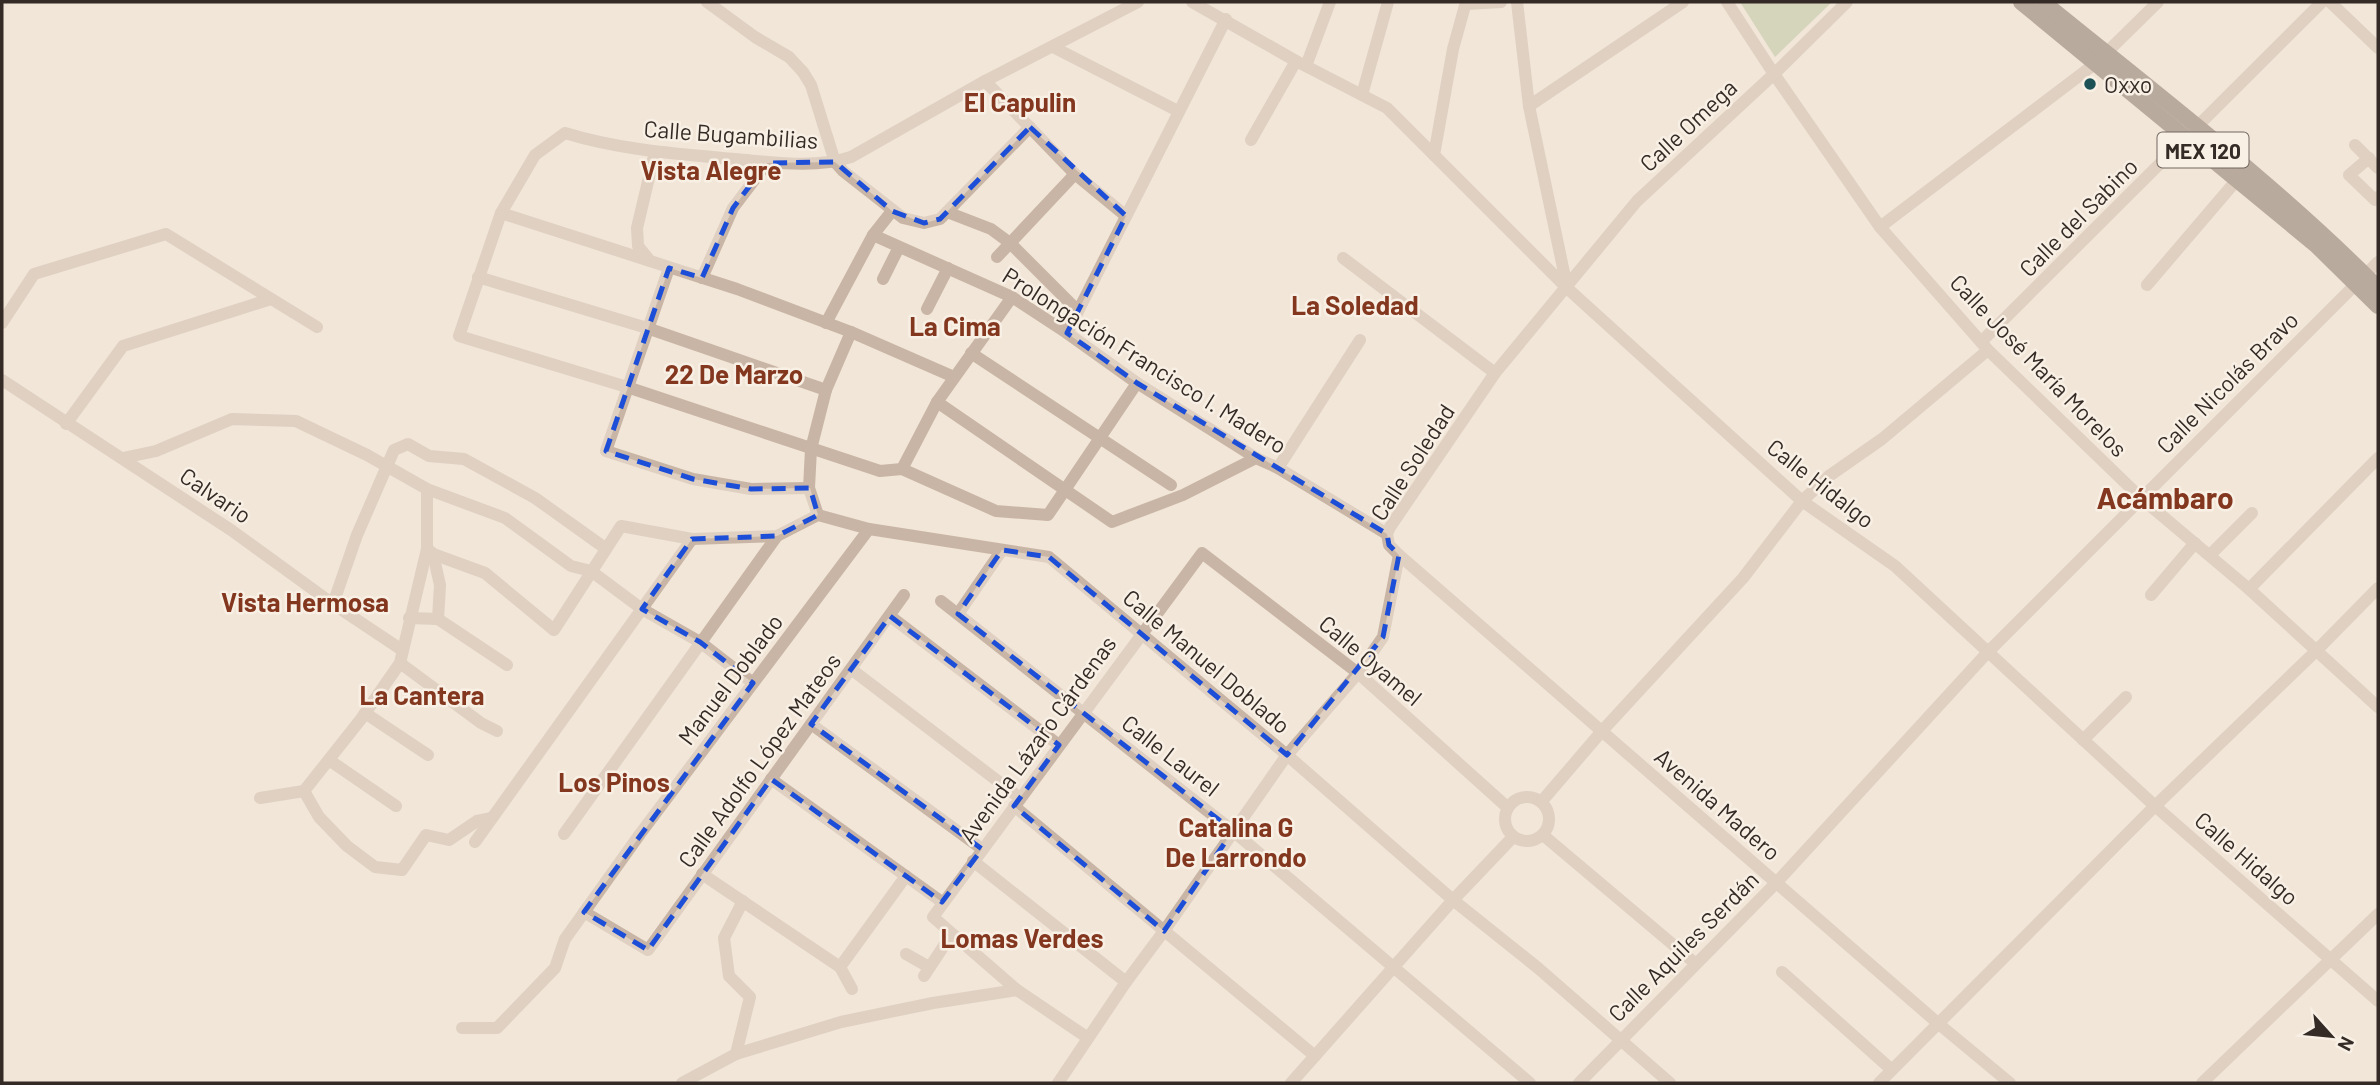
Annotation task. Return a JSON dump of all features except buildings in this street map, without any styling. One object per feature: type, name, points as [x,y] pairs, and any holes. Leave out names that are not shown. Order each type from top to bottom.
[{"type":"main road","name":"MEX 120","points":[[2021,2],[2101,59],[2242,174],[2361,279],[2378,288]]},
{"type":"main road","name":"MEX 120","points":[[2043,2],[2101,59]]},
{"type":"main road","name":"MEX 120","points":[[2361,279],[2378,306]]},
{"type":"street","points":[[707,2],[755,37],[789,57],[803,72],[811,85],[839,167],[851,157],[985,81],[1138,2]]},
{"type":"street","name":"Calle Hidalgo","points":[[1192,2],[1217,7],[1226,19],[1301,63],[1387,108],[1567,288],[1802,501],[1895,566],[2155,806],[2378,1001]]},
{"type":"street","points":[[1251,140],[1301,63],[1330,2]]},
{"type":"street","points":[[1362,95],[1388,2]]},
{"type":"street","points":[[1434,155],[1453,49],[1466,3],[1501,2]]},
{"type":"street","points":[[1517,2],[1529,106],[1567,288]]},
{"type":"street","points":[[1529,106],[1683,2]]},
{"type":"street","name":"Calle José María Morelos","points":[[1727,2],[1881,227],[1985,346],[2141,498],[2210,555],[2378,707]]},
{"type":"street","name":"Calle Omega","points":[[1567,288],[1637,201],[1847,2]]},
{"type":"street","points":[[1881,227],[2101,59],[2158,2]]},
{"type":"street","name":"Calle del Sabino","points":[[1542,801],[1601,731],[1743,578],[1802,501],[1829,476],[1882,439],[1985,346],[2322,2]]},
{"type":"street","points":[[2330,2],[2378,48]]},
{"type":"street","points":[[1067,333],[1226,19]]},
{"type":"street","points":[[1053,47],[1178,111]]},
{"type":"street","points":[[985,81],[1075,174],[1126,216]]},
{"type":"street","points":[[1030,127],[947,212],[991,229],[1010,243],[1078,312]]},
{"type":"street","name":"Calle Bugambilias","points":[[627,387],[459,336],[501,213],[535,155],[565,133],[594,142],[655,152],[839,167],[903,218],[924,223],[940,219],[947,212]]},
{"type":"street","points":[[2355,145],[2378,168]]},
{"type":"street","points":[[650,262],[638,246],[638,228],[655,152]]},
{"type":"street","points":[[2368,158],[2349,175],[2375,200],[2378,197]]},
{"type":"street","points":[[702,278],[733,208],[767,163]]},
{"type":"street","points":[[997,257],[1075,174]]},
{"type":"street","points":[[2147,285],[2242,174]]},
{"type":"street","points":[[826,323],[873,235],[892,211]]},
{"type":"street","points":[[501,213],[737,289],[851,332],[954,377]]},
{"type":"street","points":[[2,323],[34,274],[166,233],[317,327]]},
{"type":"street","name":"Prolongación Francisco I. Madero","points":[[873,235],[1012,297],[1137,383],[1256,458],[1278,468],[1387,534]]},
{"type":"street","points":[[883,279],[899,247]]},
{"type":"street","points":[[1343,258],[1495,373]]},
{"type":"street","name":"Calle Nicolás Bravo","points":[[1987,653],[2378,262]]},
{"type":"street","points":[[669,268],[606,451],[693,479],[751,489],[810,491]]},
{"type":"street","points":[[927,309],[948,268]]},
{"type":"street","points":[[478,277],[647,328],[826,390]]},
{"type":"street","name":"Calle Soledad","points":[[1059,1083],[1126,982],[1287,755],[1358,673],[1383,637],[1399,555],[1389,545],[1387,534],[1390,527],[1495,373],[1567,288]]},
{"type":"street","points":[[902,469],[937,402],[1012,297]]},
{"type":"street","points":[[66,424],[124,346],[271,299]]},
{"type":"street","points":[[565,834],[777,536],[817,512],[810,491],[811,449],[826,390],[851,332]]},
{"type":"street","points":[[1278,468],[1360,340]]},
{"type":"street","points":[[971,353],[1171,485]]},
{"type":"street","name":"Calvario","points":[[2,380],[231,530],[333,604],[481,723],[497,731]]},
{"type":"street","points":[[627,387],[880,471],[902,469],[996,511],[1048,515],[1137,383]]},
{"type":"street","points":[[937,402],[1112,522],[1183,495],[1256,458]]},
{"type":"street","points":[[122,458],[156,451],[232,419],[296,421],[427,489],[505,518],[571,566],[591,571],[642,609],[700,642],[753,683]]},
{"type":"street","points":[[333,604],[357,535],[394,450],[408,444],[429,456],[464,459],[535,498],[606,548]]},
{"type":"street","points":[[2249,590],[2378,458]]},
{"type":"street","points":[[427,489],[430,551],[440,585],[438,619]]},
{"type":"street","name":"Calle Manuel Doblado","points":[[817,512],[869,529],[1049,557],[1287,755],[1453,900],[1538,968],[1670,1083]]},
{"type":"street","points":[[2210,555],[2252,513]]},
{"type":"street","points":[[430,551],[485,573],[554,630],[621,526],[692,539],[777,536]]},
{"type":"street","name":"Manuel Doblado","points":[[463,1028],[497,1028],[555,968],[565,939],[584,912],[869,529]]},
{"type":"street","points":[[475,842],[692,539]]},
{"type":"street","points":[[2151,595],[2195,543]]},
{"type":"street","points":[[958,614],[1002,550]]},
{"type":"street","points":[[260,798],[304,791],[365,713],[401,657],[409,618],[430,551]]},
{"type":"street","name":"Avenida Lázaro Cárdenas","points":[[951,935],[933,917],[942,902],[1202,553]]},
{"type":"street","name":"Calle Oyamel","points":[[1202,553],[1358,673],[1507,807]]},
{"type":"street","name":"Avenida Madero","points":[[1399,555],[2010,1083]]},
{"type":"street","points":[[1879,1083],[1940,1025],[2155,806],[2378,588]]},
{"type":"street","name":"Calle Adolfo López Mateos","points":[[584,912],[648,950],[904,595]]},
{"type":"street","name":"Calle Laurel","points":[[941,601],[1233,831],[1530,1083]]},
{"type":"street","points":[[890,616],[1059,745]]},
{"type":"street","points":[[409,618],[438,619],[507,665]]},
{"type":"street","name":"Calle Aquiles Serdán","points":[[1579,1083],[1777,882],[1987,653]]},
{"type":"street","points":[[851,669],[1017,802],[1315,1056]]},
{"type":"street","points":[[2083,740],[2126,696]]},
{"type":"street","points":[[365,713],[428,755]]},
{"type":"street","points":[[811,724],[982,849]]},
{"type":"street","points":[[329,760],[396,806]]},
{"type":"street","points":[[771,779],[942,902]]},
{"type":"street","points":[[304,791],[319,817],[347,846],[375,867],[402,870],[426,835],[449,840],[477,821],[492,818]]},
{"type":"street","points":[[1523,796],[1542,801],[1550,817],[1543,835],[1529,842],[1513,837],[1504,823],[1507,807],[1523,796]]},
{"type":"street","points":[[1543,835],[1696,964]]},
{"type":"street","points":[[1291,1083],[1453,900],[1513,837]]},
{"type":"street","points":[[973,861],[1126,982]]},
{"type":"street","points":[[702,874],[840,967],[852,989]]},
{"type":"street","points":[[840,967],[906,876]]},
{"type":"street","points":[[736,1054],[750,997],[729,976],[724,938],[743,901]]},
{"type":"street","points":[[2202,1083],[2378,914]]},
{"type":"street","points":[[906,954],[926,971],[951,935],[1017,989],[1088,1038]]},
{"type":"street","points":[[1782,972],[1892,1070]]},
{"type":"street","points":[[682,1083],[736,1054],[841,1022],[1017,989]]},
{"type":"highlighted area","points":[[1030,127],[1126,216],[1067,333],[1137,383],[1387,534],[1389,545],[1399,555],[1383,637],[1287,755],[1049,557],[1002,550],[958,614],[1233,831],[1164,931],[1014,806],[1059,745],[890,616],[811,724],[982,849],[942,902],[771,779],[648,950],[584,912],[753,683],[700,642],[642,609],[692,539],[777,536],[818,515],[810,488],[751,489],[693,479],[606,451],[669,268],[702,278],[733,208],[767,163],[835,162],[892,211],[924,223],[940,219]]},
{"type":"green space","points":[[1740,2],[1832,2],[1775,57]]},
{"type":"place","name":"Oxxo","points":[[2090,84]]},
{"type":"district","name":"El Capulin","points":[[1020,101]]},
{"type":"district","name":"Vista Alegre","points":[[711,169]]},
{"type":"district","name":"La Soledad","points":[[1355,304]]},
{"type":"district","name":"La Cima","points":[[955,325]]},
{"type":"district","name":"22 De Marzo","points":[[734,373]]},
{"type":"district","name":"Acámbaro","points":[[2165,497]]},
{"type":"district","name":"Vista Hermosa","points":[[305,601]]},
{"type":"district","name":"La Cantera","points":[[422,694]]},
{"type":"district","name":"Los Pinos","points":[[614,781]]},
{"type":"district","name":"Catalina G De Larrondo","points":[[1236,841]]},
{"type":"district","name":"Lomas Verdes","points":[[1022,937]]}]
